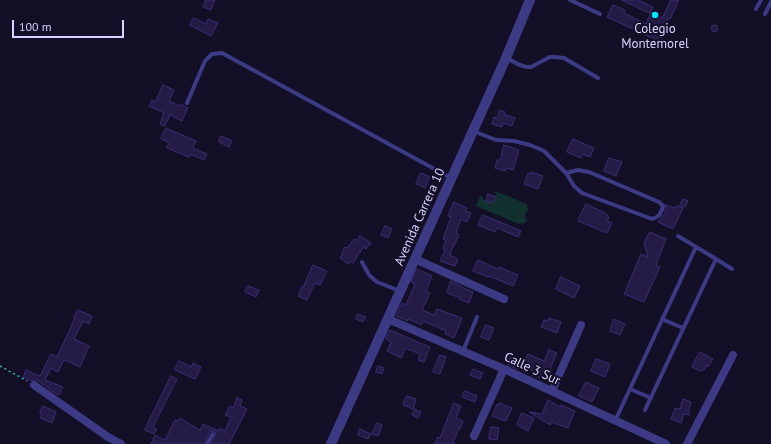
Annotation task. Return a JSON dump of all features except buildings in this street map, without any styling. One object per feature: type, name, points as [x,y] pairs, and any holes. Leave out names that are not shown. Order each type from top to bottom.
[{"type":"street","name":"Avenida Carrera 10","points":[[331,444],[506,58],[530,0]]},
{"type":"street","points":[[415,260],[504,299]]},
{"type":"street","name":"Calle 3 Sur","points":[[388,319],[504,369],[666,444]]},
{"type":"street","points":[[552,392],[581,325]]},
{"type":"street","points":[[687,444],[733,355]]},
{"type":"street","points":[[474,436],[504,369]]},
{"type":"street","points":[[34,385],[108,437],[121,444]]},
{"type":"lane","points":[[570,0],[600,14]]},
{"type":"lane","points":[[756,9],[761,0]]},
{"type":"lane","points":[[765,14],[771,2]]},
{"type":"lane","points":[[187,103],[205,61],[212,54],[222,54],[452,178]]},
{"type":"lane","points":[[506,58],[519,65],[528,67],[531,67],[550,57],[564,58],[598,78]]},
{"type":"lane","points":[[473,131],[496,140],[514,141],[530,145],[544,151],[566,173],[574,186],[582,193],[652,219],[658,217],[662,213],[663,206],[659,202],[589,172],[578,170],[566,173]]},
{"type":"lane","points":[[678,236],[732,269]]},
{"type":"lane","points":[[615,421],[696,247]]},
{"type":"lane","points":[[645,410],[716,259]]},
{"type":"lane","points":[[362,262],[369,275],[377,282],[400,291]]},
{"type":"lane","points":[[463,352],[477,317]]},
{"type":"lane","points":[[662,320],[683,328]]},
{"type":"lane","points":[[630,389],[651,398]]},
{"type":"lane","points":[[206,444],[213,434]]},
{"type":"path","points":[[0,366],[34,385]]},
{"type":"green space","points":[[495,191],[527,204],[528,211],[525,213],[527,220],[525,223],[519,224],[476,206],[480,196],[483,197],[482,199],[492,203],[497,194],[494,193]]},
{"type":"place","name":"Colegio Montemorel","points":[[655,15]]}]
